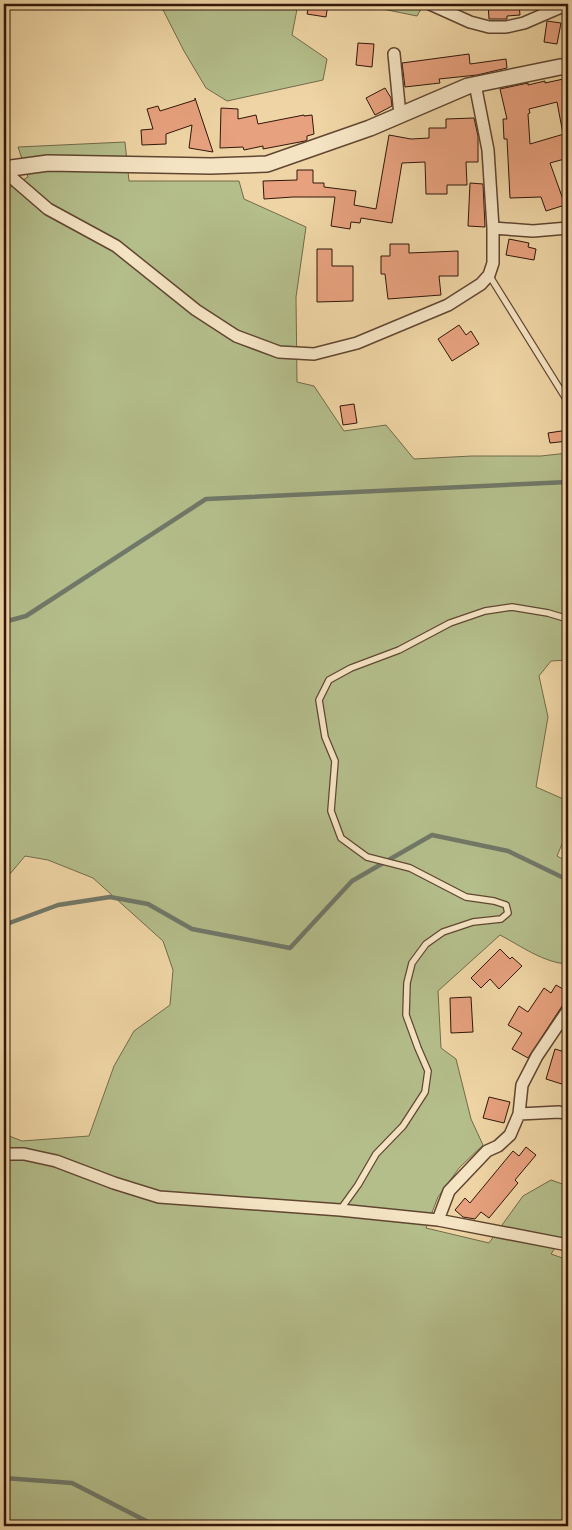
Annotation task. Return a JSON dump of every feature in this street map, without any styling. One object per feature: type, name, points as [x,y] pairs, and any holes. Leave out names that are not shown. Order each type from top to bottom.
[{"type":"street","points":[[430,4],[470,22],[489,27],[506,27],[524,23],[568,4]]},
{"type":"street","points":[[394,54],[400,115]]},
{"type":"street","points":[[4,170],[48,162],[202,166],[267,164],[370,128],[468,86],[568,67]]},
{"type":"street","points":[[4,170],[48,209],[116,246],[196,310],[236,336],[279,352],[314,354],[357,343],[448,305],[481,284],[489,274],[493,263],[493,228],[488,150],[475,84]]},
{"type":"street","points":[[493,228],[533,231],[568,228]]},
{"type":"street","points":[[438,1220],[449,1191],[487,1151],[498,1146],[510,1135],[519,1114],[522,1085],[537,1056],[568,1010]]},
{"type":"street","points":[[519,1114],[559,1112],[568,1114]]},
{"type":"street","points":[[4,1154],[24,1154],[56,1161],[114,1184],[159,1197],[340,1210],[438,1220],[568,1245]]},
{"type":"lane","points":[[489,274],[568,402]]},
{"type":"lane","points":[[340,1210],[358,1185],[376,1154],[403,1126],[425,1092],[428,1071],[406,1015],[407,983],[412,963],[426,944],[443,932],[473,922],[501,919],[508,913],[506,905],[494,901],[466,897],[410,868],[368,857],[342,838],[331,811],[335,762],[325,737],[319,700],[329,680],[352,668],[399,650],[450,623],[512,606],[568,619]]},
{"type":"green space","points":[[160,4],[298,4],[292,35],[327,59],[323,80],[227,101],[206,88],[184,51]]},
{"type":"green space","points":[[358,4],[424,4],[417,16]]},
{"type":"green space","points":[[125,142],[129,181],[239,181],[244,199],[306,227],[296,297],[297,382],[314,386],[344,431],[386,425],[414,459],[472,456],[541,456],[568,453],[568,660],[551,661],[539,676],[548,717],[536,787],[568,801],[568,830],[557,856],[568,862],[568,964],[550,961],[500,935],[438,991],[441,1048],[456,1059],[471,1119],[483,1145],[459,1168],[438,1197],[426,1228],[489,1243],[523,1196],[551,1180],[568,1186],[568,1227],[551,1254],[568,1260],[568,1526],[4,1526],[4,1134],[22,1141],[89,1136],[114,1066],[134,1031],[170,1005],[173,970],[163,941],[93,878],[48,860],[25,856],[4,881],[4,191],[28,177],[18,147]]},
{"type":"green space","points":[[4,958],[5,1024],[9,1077],[4,1100]]},
{"type":"building","points":[[309,4],[328,4],[326,17],[307,14]]},
{"type":"building","points":[[488,4],[519,4],[520,15],[507,16],[507,19],[489,19]]},
{"type":"building","points":[[547,21],[561,23],[557,44],[544,42]]},
{"type":"building","points":[[358,43],[374,44],[372,67],[356,65]]},
{"type":"building","points":[[469,54],[470,64],[506,59],[507,68],[477,75],[439,79],[440,83],[405,87],[402,63]]},
{"type":"building","points":[[568,78],[568,133],[563,134],[557,102],[529,109],[530,113],[528,114],[530,144],[564,134],[568,150],[568,158],[550,163],[565,205],[546,211],[541,197],[510,198],[507,139],[504,139],[503,119],[507,119],[500,89]]},
{"type":"building","points":[[385,88],[391,98],[392,106],[375,115],[366,98]]},
{"type":"building","points":[[195,98],[213,152],[189,148],[192,125],[166,134],[166,144],[142,145],[141,130],[153,129],[147,109],[158,106],[160,111],[195,100]]},
{"type":"building","points":[[221,108],[238,109],[238,119],[256,115],[258,124],[312,115],[314,134],[307,136],[305,141],[263,149],[263,146],[244,150],[243,147],[220,148]]},
{"type":"building","points":[[474,118],[478,136],[478,162],[466,162],[467,185],[447,185],[447,194],[426,194],[425,162],[402,163],[392,223],[361,218],[360,223],[351,222],[350,229],[331,226],[335,197],[264,199],[263,181],[297,180],[297,170],[313,170],[313,183],[324,183],[324,187],[356,191],[354,205],[376,209],[389,135],[411,139],[429,138],[429,128],[446,128],[446,119]]},
{"type":"building","points":[[470,183],[483,184],[485,227],[468,226]]},
{"type":"building","points":[[509,239],[529,243],[528,247],[536,249],[534,260],[506,255]]},
{"type":"building","points":[[390,244],[409,244],[409,253],[458,251],[458,276],[439,276],[441,295],[388,299],[385,274],[381,274],[381,256],[390,256]]},
{"type":"building","points":[[317,249],[332,249],[332,266],[353,266],[353,301],[317,302]]},
{"type":"building","points":[[459,325],[466,335],[471,331],[479,344],[452,361],[438,339]]},
{"type":"building","points":[[354,404],[357,423],[343,425],[340,406]]},
{"type":"building","points":[[568,430],[568,441],[550,443],[548,433]]},
{"type":"building","points":[[500,949],[510,959],[512,957],[522,966],[499,989],[490,979],[481,988],[471,978]]},
{"type":"building","points":[[556,985],[568,992],[568,997],[528,1058],[512,1049],[522,1033],[508,1025],[519,1006],[528,1012],[544,988],[551,993]]},
{"type":"building","points":[[471,997],[473,1032],[451,1033],[450,998]]},
{"type":"building","points":[[555,1049],[568,1053],[568,1086],[546,1079]]},
{"type":"building","points":[[489,1097],[510,1102],[504,1123],[483,1118]]},
{"type":"building","points":[[526,1147],[536,1155],[515,1180],[518,1183],[489,1218],[481,1212],[475,1219],[463,1217],[455,1210],[465,1198],[470,1203],[513,1151],[519,1156]]},
{"type":"waterway","points":[[4,622],[26,616],[206,499],[568,482]]},
{"type":"waterway","points":[[4,925],[58,905],[110,897],[148,904],[192,929],[290,948],[352,881],[432,835],[508,851],[568,880]]},
{"type":"waterway","points":[[4,1478],[72,1483],[156,1526]]}]
